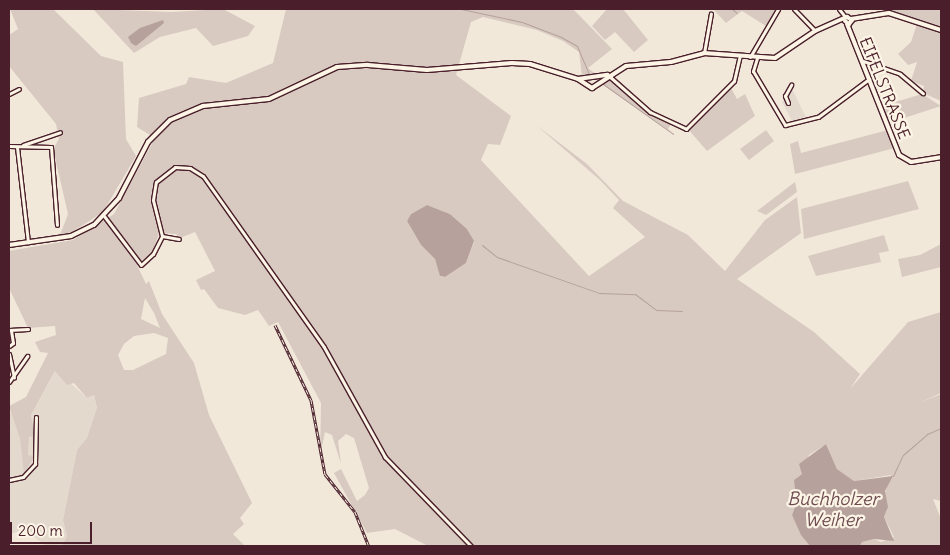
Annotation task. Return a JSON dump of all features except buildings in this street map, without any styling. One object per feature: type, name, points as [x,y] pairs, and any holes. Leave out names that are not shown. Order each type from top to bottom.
[{"type":"street","points":[[750,57],[778,9]]},
{"type":"street","points":[[794,9],[815,31]]},
{"type":"street","points":[[839,9],[845,21]]},
{"type":"street","points":[[9,245],[83,232],[104,216],[119,198],[148,142],[170,120],[190,109],[269,99],[323,72],[352,65],[427,70],[530,64],[587,80],[608,75],[626,66],[676,62],[704,53],[756,58],[781,57],[815,31],[851,19],[889,12],[941,30]]},
{"type":"street","points":[[704,53],[711,14]]},
{"type":"street","name":"EIFELSTRASSE","points":[[845,21],[903,160],[941,156]]},
{"type":"street","points":[[608,75],[650,112],[686,129],[734,81],[740,56]]},
{"type":"street","points":[[756,58],[753,71],[785,125],[818,117],[870,78]]},
{"type":"street","points":[[863,61],[900,74],[923,93]]},
{"type":"street","points":[[578,79],[592,88],[608,75]]},
{"type":"street","points":[[597,78],[599,84]]},
{"type":"street","points":[[583,83],[587,80]]},
{"type":"street","points":[[788,103],[785,96],[791,85]]},
{"type":"street","points":[[9,94],[19,89]]},
{"type":"street","points":[[19,146],[60,132]]},
{"type":"street","points":[[9,146],[49,145],[57,225]]},
{"type":"street","points":[[19,146],[28,243]]},
{"type":"street","points":[[104,216],[141,265],[153,254],[162,236],[154,200],[156,182],[176,167],[198,171],[324,346],[385,456],[471,546]]},
{"type":"street","points":[[162,236],[179,239]]},
{"type":"street","points":[[9,346],[13,343],[10,330],[28,329]]},
{"type":"street","points":[[9,354],[14,377]]},
{"type":"street","points":[[9,382],[27,356]]},
{"type":"street","points":[[9,480],[23,476],[35,464],[36,417]]},
{"type":"shaded area","points":[[10,9],[53,9],[101,56],[123,62],[126,139],[136,156],[103,212],[72,232],[60,235],[68,214],[53,149],[59,139],[56,124],[9,66],[9,35],[18,29]]},
{"type":"shaded area","points":[[93,9],[171,12],[223,9],[255,26],[248,36],[213,46],[196,28],[160,37],[134,53]]},
{"type":"shaded area","points":[[286,9],[573,9],[612,49],[588,68],[598,76],[582,76],[579,52],[563,41],[537,30],[483,17],[471,22],[456,75],[511,116],[500,145],[488,144],[481,160],[589,276],[645,237],[613,208],[619,200],[600,180],[536,125],[587,164],[623,201],[688,235],[725,271],[765,220],[797,197],[801,233],[737,279],[814,332],[860,374],[850,389],[908,322],[941,312],[941,393],[919,403],[941,394],[941,501],[933,499],[941,519],[941,546],[860,546],[862,542],[874,539],[881,542],[894,537],[884,517],[887,510],[884,496],[891,475],[854,481],[837,469],[826,444],[809,455],[802,474],[794,480],[796,504],[792,515],[810,546],[428,546],[395,529],[367,533],[334,473],[341,469],[357,501],[365,495],[369,488],[354,438],[346,434],[338,441],[341,464],[332,435],[325,432],[320,456],[321,403],[278,322],[269,326],[258,310],[245,315],[218,308],[204,289],[201,290],[196,280],[215,271],[195,232],[180,238],[176,234],[159,233],[153,251],[137,265],[146,284],[149,281],[162,314],[194,363],[209,415],[252,503],[240,518],[244,524],[233,534],[245,546],[62,546],[67,536],[63,520],[77,450],[87,438],[97,408],[94,395],[87,398],[74,383],[67,385],[55,371],[31,415],[35,436],[29,437],[28,455],[35,456],[24,473],[20,439],[9,406],[26,397],[48,353],[40,352],[35,342],[56,335],[55,326],[28,328],[9,288],[9,251],[73,240],[114,214],[155,138],[137,127],[139,98],[186,84],[189,77],[226,83],[273,63]],"holes":[[[427,205],[450,214],[467,229],[474,242],[466,263],[445,277],[441,277],[435,259],[421,245],[407,221],[411,214]],[[145,298],[160,328],[141,319]],[[154,333],[168,338],[166,354],[133,370],[124,370],[118,355],[124,344],[134,336]]]},
{"type":"shaded area","points":[[607,9],[623,9],[648,40],[634,52],[615,32],[605,40],[592,26]]},
{"type":"shaded area","points":[[713,9],[776,10],[766,26],[742,11],[726,23]]},
{"type":"shaded area","points":[[881,9],[941,9],[941,28],[892,11]]},
{"type":"shaded area","points":[[917,24],[941,31],[941,101],[923,93],[924,86],[911,81],[917,62],[908,65],[898,54],[911,42]]},
{"type":"shaded area","points":[[607,78],[650,112],[671,124],[668,129],[674,134],[602,84]]},
{"type":"shaded area","points":[[730,86],[737,99],[745,94],[755,116],[707,151],[688,129]]},
{"type":"shaded area","points":[[791,87],[806,117],[792,121],[782,102]]},
{"type":"shaded area","points":[[922,94],[941,106],[889,123],[882,106]]},
{"type":"shaded area","points":[[766,130],[774,141],[749,160],[740,149]]},
{"type":"shaded area","points":[[888,130],[895,148],[795,174],[790,144],[798,141],[801,153]]},
{"type":"shaded area","points":[[908,181],[919,209],[804,239],[801,209]]},
{"type":"shaded area","points":[[795,182],[797,192],[766,215],[757,211]]},
{"type":"shaded area","points":[[884,235],[889,251],[879,253],[881,262],[816,276],[808,256]]},
{"type":"shaded area","points":[[941,244],[941,267],[902,277],[898,259],[920,255]]},
{"type":"shaded area","points":[[56,370],[87,398],[94,395],[97,409],[87,438],[77,450],[63,520],[67,536],[62,546],[46,546],[24,529],[9,535],[9,415],[11,412],[20,439],[25,473],[34,456],[28,455],[29,436],[35,436],[31,415]]},
{"type":"water","points":[[163,20],[164,23],[136,46],[131,43],[128,37],[140,28]]},
{"type":"water","points":[[427,205],[450,214],[467,229],[474,241],[466,263],[445,277],[440,276],[435,259],[421,245],[407,221],[411,214]]},
{"type":"water","name":"Buchholzer Weiher","points":[[826,444],[837,469],[854,481],[893,476],[885,491],[888,507],[884,517],[894,541],[874,539],[862,542],[860,546],[810,546],[801,535],[792,515],[796,504],[794,480],[802,474],[799,464]]},
{"type":"waterway","points":[[461,9],[522,22],[561,37],[577,46],[589,74],[594,75]]},
{"type":"waterway","points":[[732,9],[737,13]]},
{"type":"waterway","points":[[603,84],[673,134]]},
{"type":"waterway","points":[[482,245],[497,257],[599,293],[635,294],[656,310],[682,311]]},
{"type":"waterway","points":[[893,476],[903,455],[927,434],[941,428]]},
{"type":"railway","points":[[275,325],[311,400],[325,474],[355,512],[369,546]]}]
